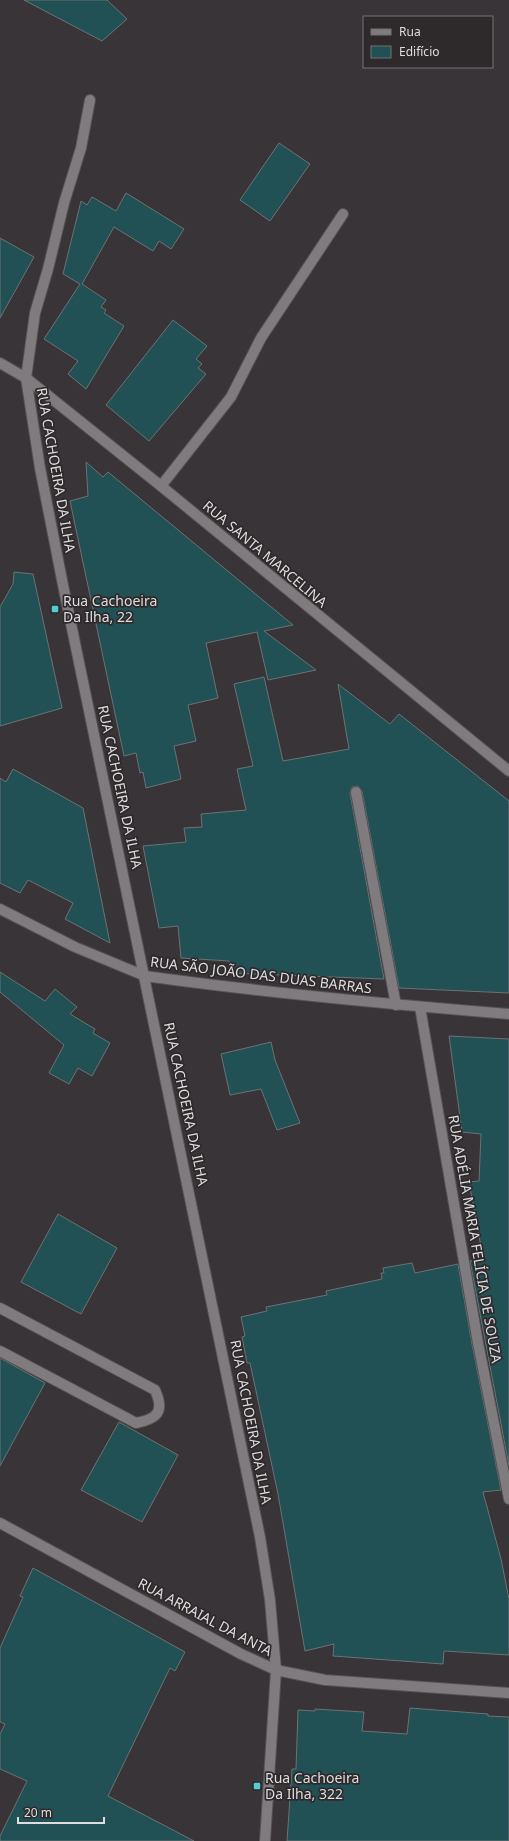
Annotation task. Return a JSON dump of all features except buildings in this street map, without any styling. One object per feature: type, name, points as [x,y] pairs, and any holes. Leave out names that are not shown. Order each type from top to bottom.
[{"type":"street","name":"RUA CACHOEIRA DA ILHA","points":[[90,100],[81,148],[64,204],[48,269],[35,313],[26,378],[40,468],[63,585],[260,1537],[270,1600],[276,1670],[265,1841]]},
{"type":"street","points":[[161,486],[231,398],[261,338],[344,214]]},
{"type":"street","name":"RUA SANTA MARCELINA","points":[[0,363],[26,378],[161,486],[509,772]]},
{"type":"street","points":[[356,792],[396,1005]]},
{"type":"street","name":"RUA SÃO JOÃO DAS DUAS BARRAS","points":[[0,909],[75,947],[145,976],[218,987],[396,1005],[509,1014]]},
{"type":"street","name":"RUA ADÉLIA MARIA FELÍCIA DE SOUZA","points":[[420,1007],[478,1343],[509,1499]]},
{"type":"street","points":[[0,1308],[155,1390],[161,1402],[158,1414],[149,1420],[136,1422],[0,1351]]},
{"type":"street","name":"RUA ARRAIAL DA ANTA","points":[[0,1523],[241,1654],[276,1670],[325,1680],[509,1693]]},
{"type":"place","name":"Rua Cachoeira Da Ilha, 22","points":[[55,609]]},
{"type":"place","name":"Rua Cachoeira Da Ilha, 322","points":[[257,1786]]}]
